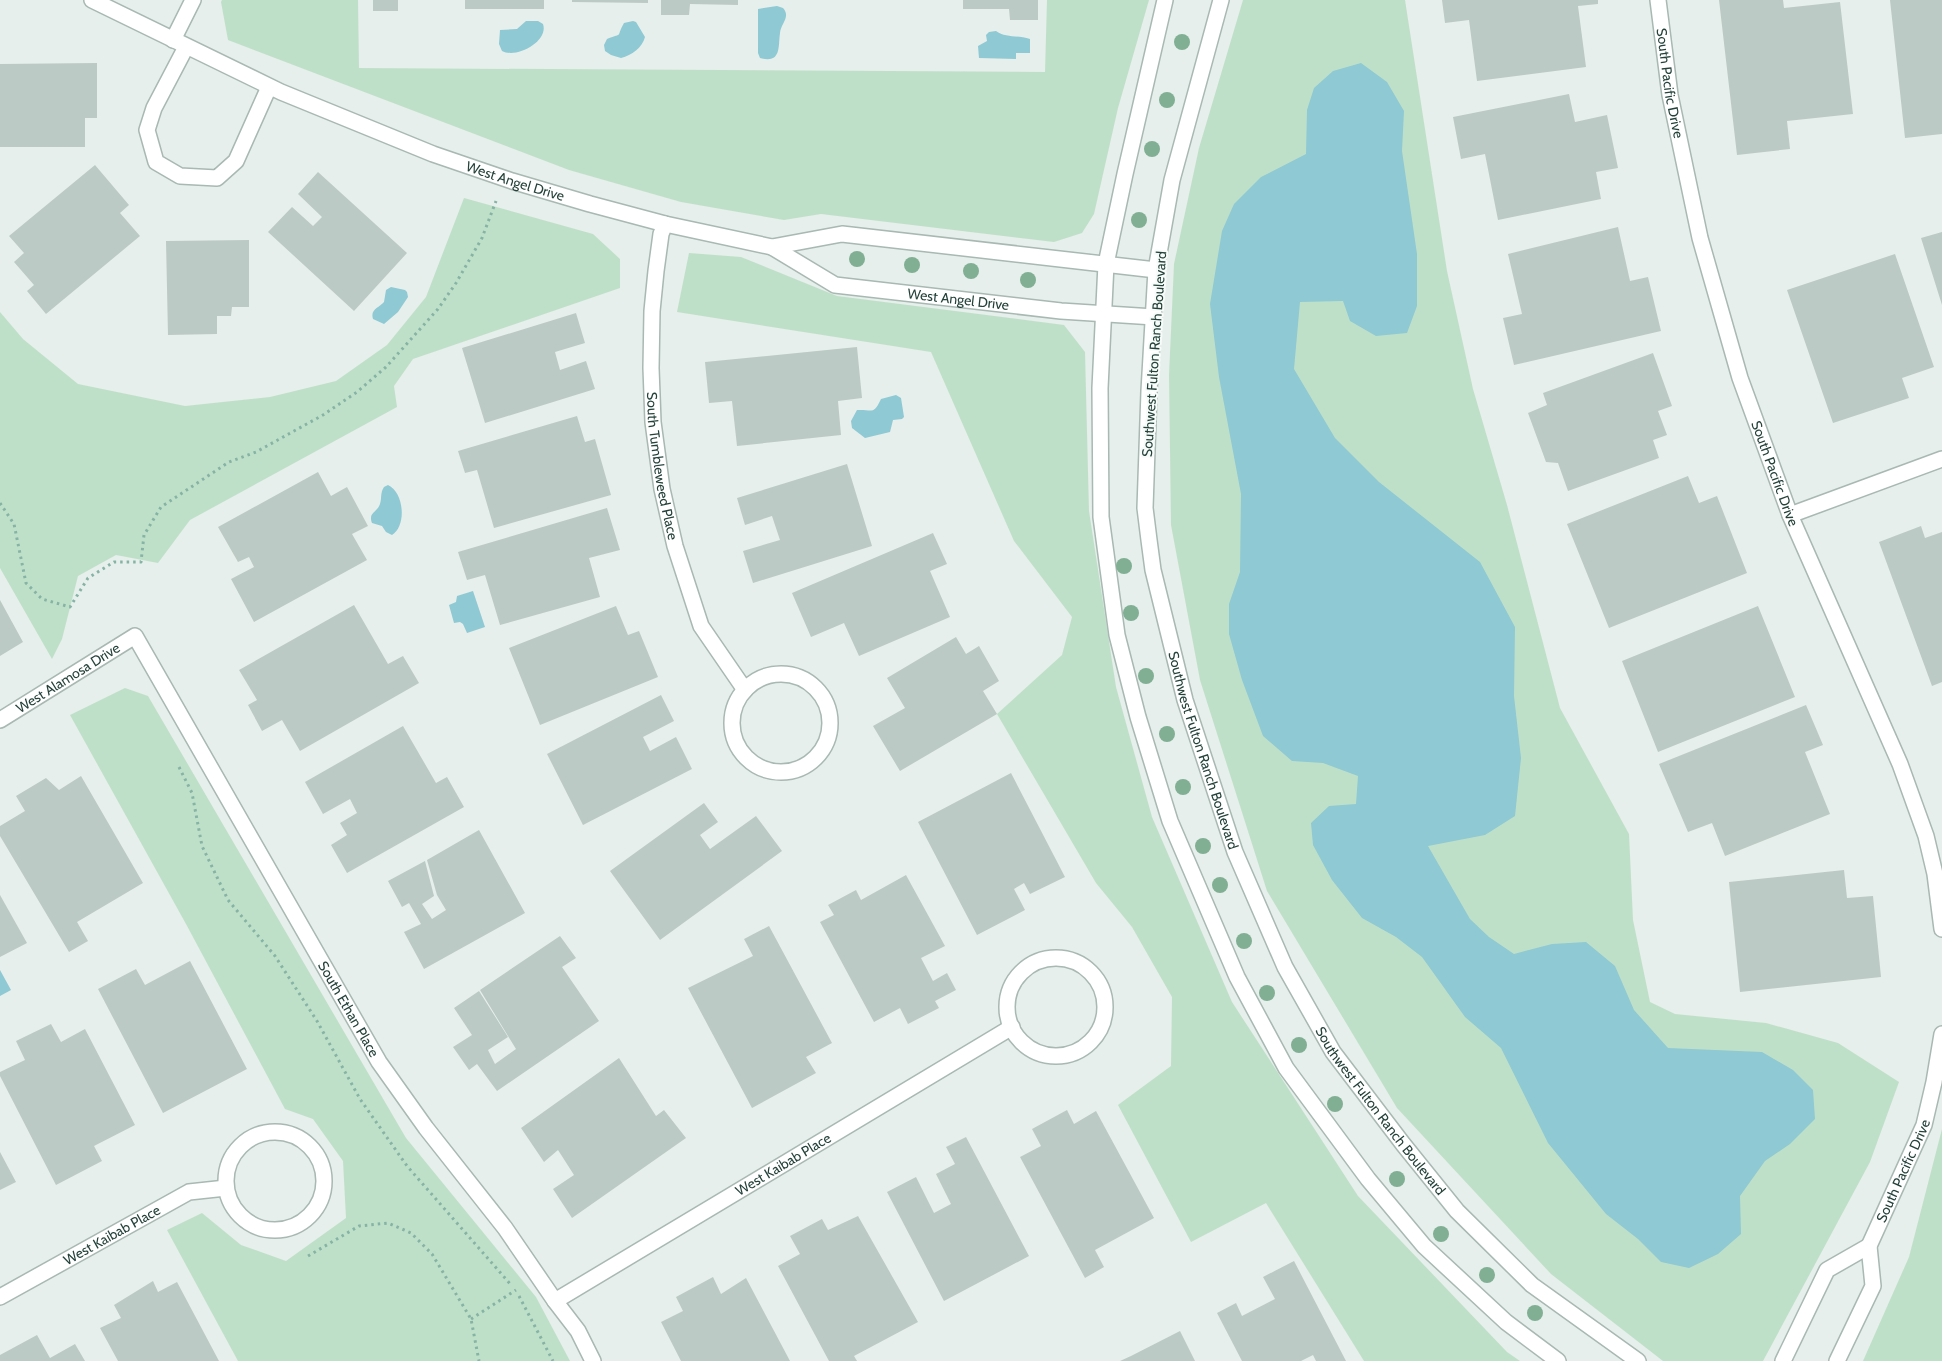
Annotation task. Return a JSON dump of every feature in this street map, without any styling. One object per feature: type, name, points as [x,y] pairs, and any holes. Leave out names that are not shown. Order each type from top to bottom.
[{"type":"street","name":"West Angel Drive","points":[[92,0],[269,87],[347,121],[433,154],[521,184],[665,224],[772,247],[835,285],[1104,314],[1154,317]]},
{"type":"street","points":[[193,0],[147,130],[156,162],[180,176],[217,178],[236,161],[269,87]]},
{"type":"street","points":[[1165,0],[1106,264],[1100,388],[1101,517],[1117,635],[1138,717],[1170,821],[1237,977],[1286,1068],[1368,1179],[1424,1246],[1506,1322],[1558,1361]]},
{"type":"street","name":"Southwest Fulton Ranch Boulevard","points":[[1221,0],[1172,180],[1156,270],[1149,391],[1145,508],[1152,570],[1185,700],[1235,852],[1284,967],[1333,1052],[1457,1211],[1532,1285],[1638,1361]]},
{"type":"street","name":"South Pacific Drive","points":[[1658,0],[1670,96],[1700,238],[1740,378],[1790,515],[1900,764],[1926,836],[1935,874],[1942,929]]},
{"type":"street","name":"South Tumbleweed Place","points":[[665,224],[661,234],[656,271],[651,368],[654,422],[662,490],[675,546],[701,626],[745,690]]},
{"type":"street","name":"West Angel Drive","points":[[772,247],[842,234],[1156,270]]},
{"type":"street","points":[[1790,515],[1942,459]]},
{"type":"street","name":"West Alamosa Drive","points":[[0,720],[135,636]]},
{"type":"street","name":"South Ethan Place","points":[[135,636],[379,1062],[426,1128],[505,1228],[554,1301],[578,1331],[593,1361]]},
{"type":"street","points":[[781,674],[795,676],[809,682],[816,688],[822,694],[829,709],[831,726],[826,743],[817,757],[804,767],[787,772],[770,771],[754,764],[742,752],[734,737],[732,722],[734,707],[745,690],[766,676],[781,674]]},
{"type":"street","points":[[1055,958],[1071,960],[1077,963],[1096,978],[1104,994],[1106,1010],[1102,1027],[1092,1041],[1078,1051],[1062,1056],[1044,1055],[1029,1048],[1016,1037],[1012,1027],[1006,1006],[1010,991],[1016,978],[1027,967],[1041,960],[1055,958]]},
{"type":"street","name":"West Kaibab Place","points":[[554,1301],[1012,1027]]},
{"type":"street","name":"South Pacific Drive","points":[[1869,1246],[1924,1125],[1942,1034]]},
{"type":"street","points":[[274,1132],[289,1134],[303,1140],[315,1153],[322,1168],[324,1185],[320,1201],[311,1216],[297,1226],[280,1230],[263,1230],[248,1223],[235,1211],[227,1196],[226,1188],[225,1180],[228,1166],[235,1152],[245,1142],[259,1135],[274,1132]]},
{"type":"street","name":"West Kaibab Place","points":[[0,1297],[189,1192],[226,1188]]},
{"type":"street","points":[[1783,1361],[1828,1270],[1869,1246],[1873,1286],[1837,1361]]},
{"type":"path","points":[[0,503],[14,524],[26,583],[42,599],[70,607],[88,578],[114,562],[141,562],[144,535],[161,507],[229,462],[256,452],[323,415],[357,392],[386,367],[438,309],[456,283],[482,238],[496,200]]},
{"type":"path","points":[[308,1256],[359,1226],[388,1223],[411,1233],[432,1254],[471,1318],[479,1361]]},
{"type":"path","points":[[517,1291],[553,1361]]},
{"type":"green space","points":[[222,0],[358,0],[359,68],[1045,72],[1047,0],[1149,0],[1118,108],[1094,214],[1082,233],[1054,242],[821,214],[784,220],[681,202],[569,170],[228,40]]},
{"type":"green space","points":[[1243,0],[1405,0],[1447,271],[1473,389],[1507,505],[1560,708],[1629,834],[1633,920],[1650,1002],[1675,1014],[1766,1023],[1838,1043],[1899,1082],[1870,1162],[1763,1361],[1663,1361],[1551,1274],[1397,1108],[1267,891],[1200,680],[1171,525],[1169,375],[1174,264],[1199,148]]},
{"type":"green space","points":[[464,198],[593,234],[620,259],[620,288],[413,359],[394,386],[397,407],[190,520],[158,563],[116,555],[78,576],[62,639],[52,659],[0,568],[0,312],[23,339],[78,384],[185,406],[270,397],[336,381],[387,345],[426,297]]},
{"type":"green space","points":[[689,253],[741,257],[837,296],[1064,325],[1085,352],[1089,511],[1116,687],[1152,817],[1232,1002],[1358,1196],[1507,1352],[1520,1361],[1364,1361],[1266,1203],[1191,1242],[1118,1105],[1171,1066],[1172,997],[1132,927],[1096,883],[997,714],[1062,655],[1072,617],[1014,541],[931,352],[677,312]]},
{"type":"green space","points":[[125,688],[148,696],[406,1138],[536,1297],[570,1361],[238,1361],[167,1230],[202,1213],[241,1245],[286,1261],[346,1218],[343,1161],[313,1119],[285,1109],[186,924],[70,715]]},
{"type":"green space","points":[[1942,1129],[1942,1361],[1863,1361],[1909,1257]]},
{"type":"water","points":[[777,6],[783,8],[786,14],[781,29],[778,53],[772,58],[760,58],[758,53],[758,9]]},
{"type":"water","points":[[526,21],[538,21],[543,24],[544,30],[537,42],[516,53],[502,51],[499,44],[500,30],[517,29]]},
{"type":"water","points":[[636,22],[645,37],[639,48],[621,58],[605,51],[604,45],[607,39],[619,34],[624,23]]},
{"type":"water","points":[[996,31],[1003,35],[1030,39],[1030,53],[1016,53],[1016,59],[979,58],[978,46],[987,41],[986,35],[989,32]]},
{"type":"water","points":[[1361,63],[1387,82],[1404,111],[1402,151],[1417,254],[1417,306],[1407,333],[1376,336],[1350,321],[1343,301],[1300,302],[1294,369],[1335,438],[1379,482],[1480,562],[1515,627],[1514,696],[1521,758],[1515,816],[1485,835],[1428,846],[1470,919],[1489,937],[1514,954],[1552,944],[1586,942],[1615,966],[1634,1010],[1668,1048],[1762,1052],[1793,1070],[1813,1090],[1815,1119],[1790,1144],[1765,1161],[1740,1196],[1741,1234],[1718,1254],[1689,1268],[1661,1262],[1638,1239],[1606,1214],[1548,1143],[1501,1048],[1465,1017],[1422,957],[1396,937],[1362,918],[1332,880],[1313,845],[1311,823],[1329,806],[1356,804],[1358,776],[1323,763],[1292,761],[1263,736],[1242,680],[1229,634],[1229,604],[1240,572],[1241,494],[1219,377],[1210,304],[1222,231],[1234,204],[1261,177],[1306,154],[1307,110],[1314,88],[1333,71]]},
{"type":"water","points":[[391,287],[405,290],[408,297],[398,312],[384,324],[373,319],[372,316],[376,309],[384,302],[386,290]]},
{"type":"water","points":[[896,395],[901,398],[904,417],[893,420],[890,432],[865,438],[852,428],[851,421],[857,410],[874,410],[881,399]]},
{"type":"water","points":[[388,485],[397,494],[402,509],[400,524],[397,531],[392,535],[386,532],[382,526],[372,523],[371,519],[380,504],[384,487]]},
{"type":"water","points":[[473,591],[485,627],[467,633],[463,624],[460,622],[454,623],[449,605],[456,602],[457,596]]},
{"type":"water","points":[[0,970],[11,990],[0,996]]},
{"type":"building","points":[[373,0],[398,0],[398,11],[373,11]]},
{"type":"building","points":[[465,0],[544,0],[544,9],[465,9]]},
{"type":"building","points":[[572,0],[648,0],[648,3],[572,2]]},
{"type":"building","points":[[661,0],[738,0],[738,5],[690,4],[689,15],[661,15]]},
{"type":"building","points":[[963,0],[1038,0],[1038,20],[1010,20],[1009,9],[963,9]]},
{"type":"building","points":[[1442,0],[1598,0],[1598,4],[1578,6],[1586,67],[1477,81],[1469,20],[1445,23]]},
{"type":"building","points":[[1719,0],[1783,0],[1784,8],[1840,2],[1853,114],[1787,121],[1790,149],[1737,155]]},
{"type":"building","points":[[1890,0],[1942,0],[1942,134],[1905,138]]},
{"type":"building","points":[[97,63],[97,118],[85,118],[85,147],[0,147],[0,64]]},
{"type":"building","points":[[1569,94],[1575,122],[1607,115],[1618,168],[1596,172],[1601,199],[1498,220],[1485,154],[1461,159],[1453,117]]},
{"type":"building","points":[[95,165],[129,205],[120,213],[140,236],[46,314],[27,291],[34,285],[14,262],[24,253],[9,236]]},
{"type":"building","points":[[318,172],[407,253],[354,311],[268,232],[292,207],[313,226],[322,217],[298,194]]},
{"type":"building","points":[[1618,227],[1630,281],[1648,277],[1661,331],[1514,365],[1503,318],[1522,314],[1508,254]]},
{"type":"building","points":[[1942,232],[1942,305],[1921,238]]},
{"type":"building","points":[[249,240],[249,307],[232,307],[231,316],[217,316],[217,334],[168,335],[166,241]]},
{"type":"building","points":[[1895,254],[1934,367],[1902,378],[1909,398],[1833,423],[1787,290]]},
{"type":"building","points":[[576,313],[585,343],[555,352],[560,370],[586,361],[595,389],[485,423],[462,348]]},
{"type":"building","points":[[857,347],[862,398],[838,401],[841,435],[737,446],[732,401],[709,403],[705,362]]},
{"type":"building","points":[[1653,353],[1672,406],[1658,411],[1667,435],[1653,440],[1659,458],[1568,491],[1558,463],[1546,462],[1528,413],[1547,405],[1543,393]]},
{"type":"building","points":[[577,416],[585,442],[595,439],[611,495],[494,528],[477,470],[465,473],[458,451]]},
{"type":"building","points":[[847,464],[872,546],[753,583],[743,551],[780,540],[772,516],[745,525],[737,498]]},
{"type":"building","points":[[318,472],[331,496],[347,487],[368,526],[352,534],[367,560],[254,622],[231,579],[254,567],[249,557],[238,562],[218,527]]},
{"type":"building","points":[[1688,476],[1699,503],[1717,496],[1747,573],[1609,628],[1567,524]]},
{"type":"building","points":[[607,508],[620,550],[589,558],[600,597],[500,625],[485,575],[467,580],[458,552]]},
{"type":"building","points":[[1921,526],[1925,538],[1942,532],[1942,682],[1932,686],[1879,542]]},
{"type":"building","points":[[933,533],[947,564],[930,571],[950,617],[859,656],[844,623],[811,637],[792,593]]},
{"type":"building","points":[[0,600],[23,642],[0,656]]},
{"type":"building","points":[[354,605],[388,664],[403,656],[419,683],[300,751],[282,720],[262,731],[248,705],[257,700],[239,670]]},
{"type":"building","points":[[616,606],[628,635],[639,631],[658,677],[540,725],[509,648]]},
{"type":"building","points":[[1758,606],[1795,697],[1658,752],[1622,661]]},
{"type":"building","points":[[956,637],[966,654],[979,646],[999,681],[983,691],[997,714],[900,771],[873,726],[905,708],[887,678]]},
{"type":"building","points":[[661,695],[674,721],[643,737],[650,751],[676,737],[692,769],[583,825],[547,754]]},
{"type":"building","points":[[1806,705],[1823,745],[1805,752],[1830,814],[1725,856],[1712,823],[1688,832],[1659,764]]},
{"type":"building","points":[[403,726],[436,783],[447,777],[464,807],[347,873],[331,845],[347,835],[340,823],[357,813],[350,799],[323,814],[305,782]]},
{"type":"building","points":[[1011,773],[1065,877],[1030,894],[1024,883],[1014,889],[1025,910],[977,935],[918,822]]},
{"type":"building","points":[[81,776],[143,883],[77,922],[88,941],[69,952],[0,836],[0,826],[25,811],[16,796],[46,778],[59,790]]},
{"type":"building","points":[[704,803],[718,822],[700,835],[710,849],[756,816],[782,851],[660,940],[610,871]]},
{"type":"building","points":[[479,830],[525,913],[424,969],[404,932],[421,924],[409,903],[402,907],[388,881],[425,861],[434,896],[422,904],[432,919],[446,910],[437,895],[427,860]]},
{"type":"building","points":[[1844,870],[1847,898],[1873,896],[1881,977],[1740,992],[1729,882]]},
{"type":"building","points":[[906,875],[945,946],[921,958],[933,981],[947,973],[956,990],[935,1001],[939,1008],[908,1024],[900,1008],[874,1022],[820,922],[834,915],[828,905],[856,890],[861,900]]},
{"type":"building","points":[[0,895],[27,943],[0,957]]},
{"type":"building","points":[[769,926],[832,1043],[806,1057],[816,1073],[752,1108],[688,988],[753,956],[744,939]]},
{"type":"building","points":[[560,936],[576,958],[562,967],[599,1021],[497,1091],[477,1064],[469,1070],[453,1047],[472,1035],[454,1008],[479,991],[508,1037],[488,1050],[495,1064],[516,1049],[480,990]]},
{"type":"building","points":[[190,961],[247,1069],[163,1113],[98,989],[136,969],[145,985]]},
{"type":"building","points":[[51,1024],[61,1042],[85,1029],[135,1125],[94,1146],[102,1161],[56,1185],[0,1076],[0,1072],[25,1060],[16,1041]]},
{"type":"building","points":[[619,1058],[656,1116],[664,1110],[686,1138],[572,1218],[553,1189],[574,1175],[558,1150],[544,1162],[521,1128]]},
{"type":"building","points":[[1067,1110],[1074,1124],[1096,1111],[1154,1218],[1095,1250],[1104,1267],[1085,1278],[1020,1157],[1041,1146],[1032,1129]]},
{"type":"building","points":[[966,1137],[1029,1256],[944,1301],[887,1192],[916,1177],[934,1213],[951,1204],[936,1174],[955,1164],[946,1147]]},
{"type":"building","points":[[0,1152],[16,1182],[0,1190]]},
{"type":"building","points":[[858,1216],[918,1322],[854,1356],[857,1361],[829,1361],[778,1266],[800,1254],[790,1236],[822,1219],[828,1230]]},
{"type":"building","points":[[1294,1261],[1346,1361],[1316,1361],[1313,1355],[1301,1361],[1242,1361],[1217,1313],[1236,1303],[1242,1316],[1275,1299],[1263,1277]]},
{"type":"building","points":[[713,1277],[721,1294],[746,1278],[790,1361],[681,1361],[661,1322],[683,1311],[676,1297]]},
{"type":"building","points":[[153,1281],[158,1292],[177,1282],[219,1361],[118,1361],[100,1328],[121,1318],[114,1305]]},
{"type":"building","points":[[1180,1331],[1195,1361],[1120,1361],[1131,1356]]},
{"type":"building","points":[[37,1335],[50,1358],[75,1344],[85,1361],[0,1361],[0,1355]]}]
